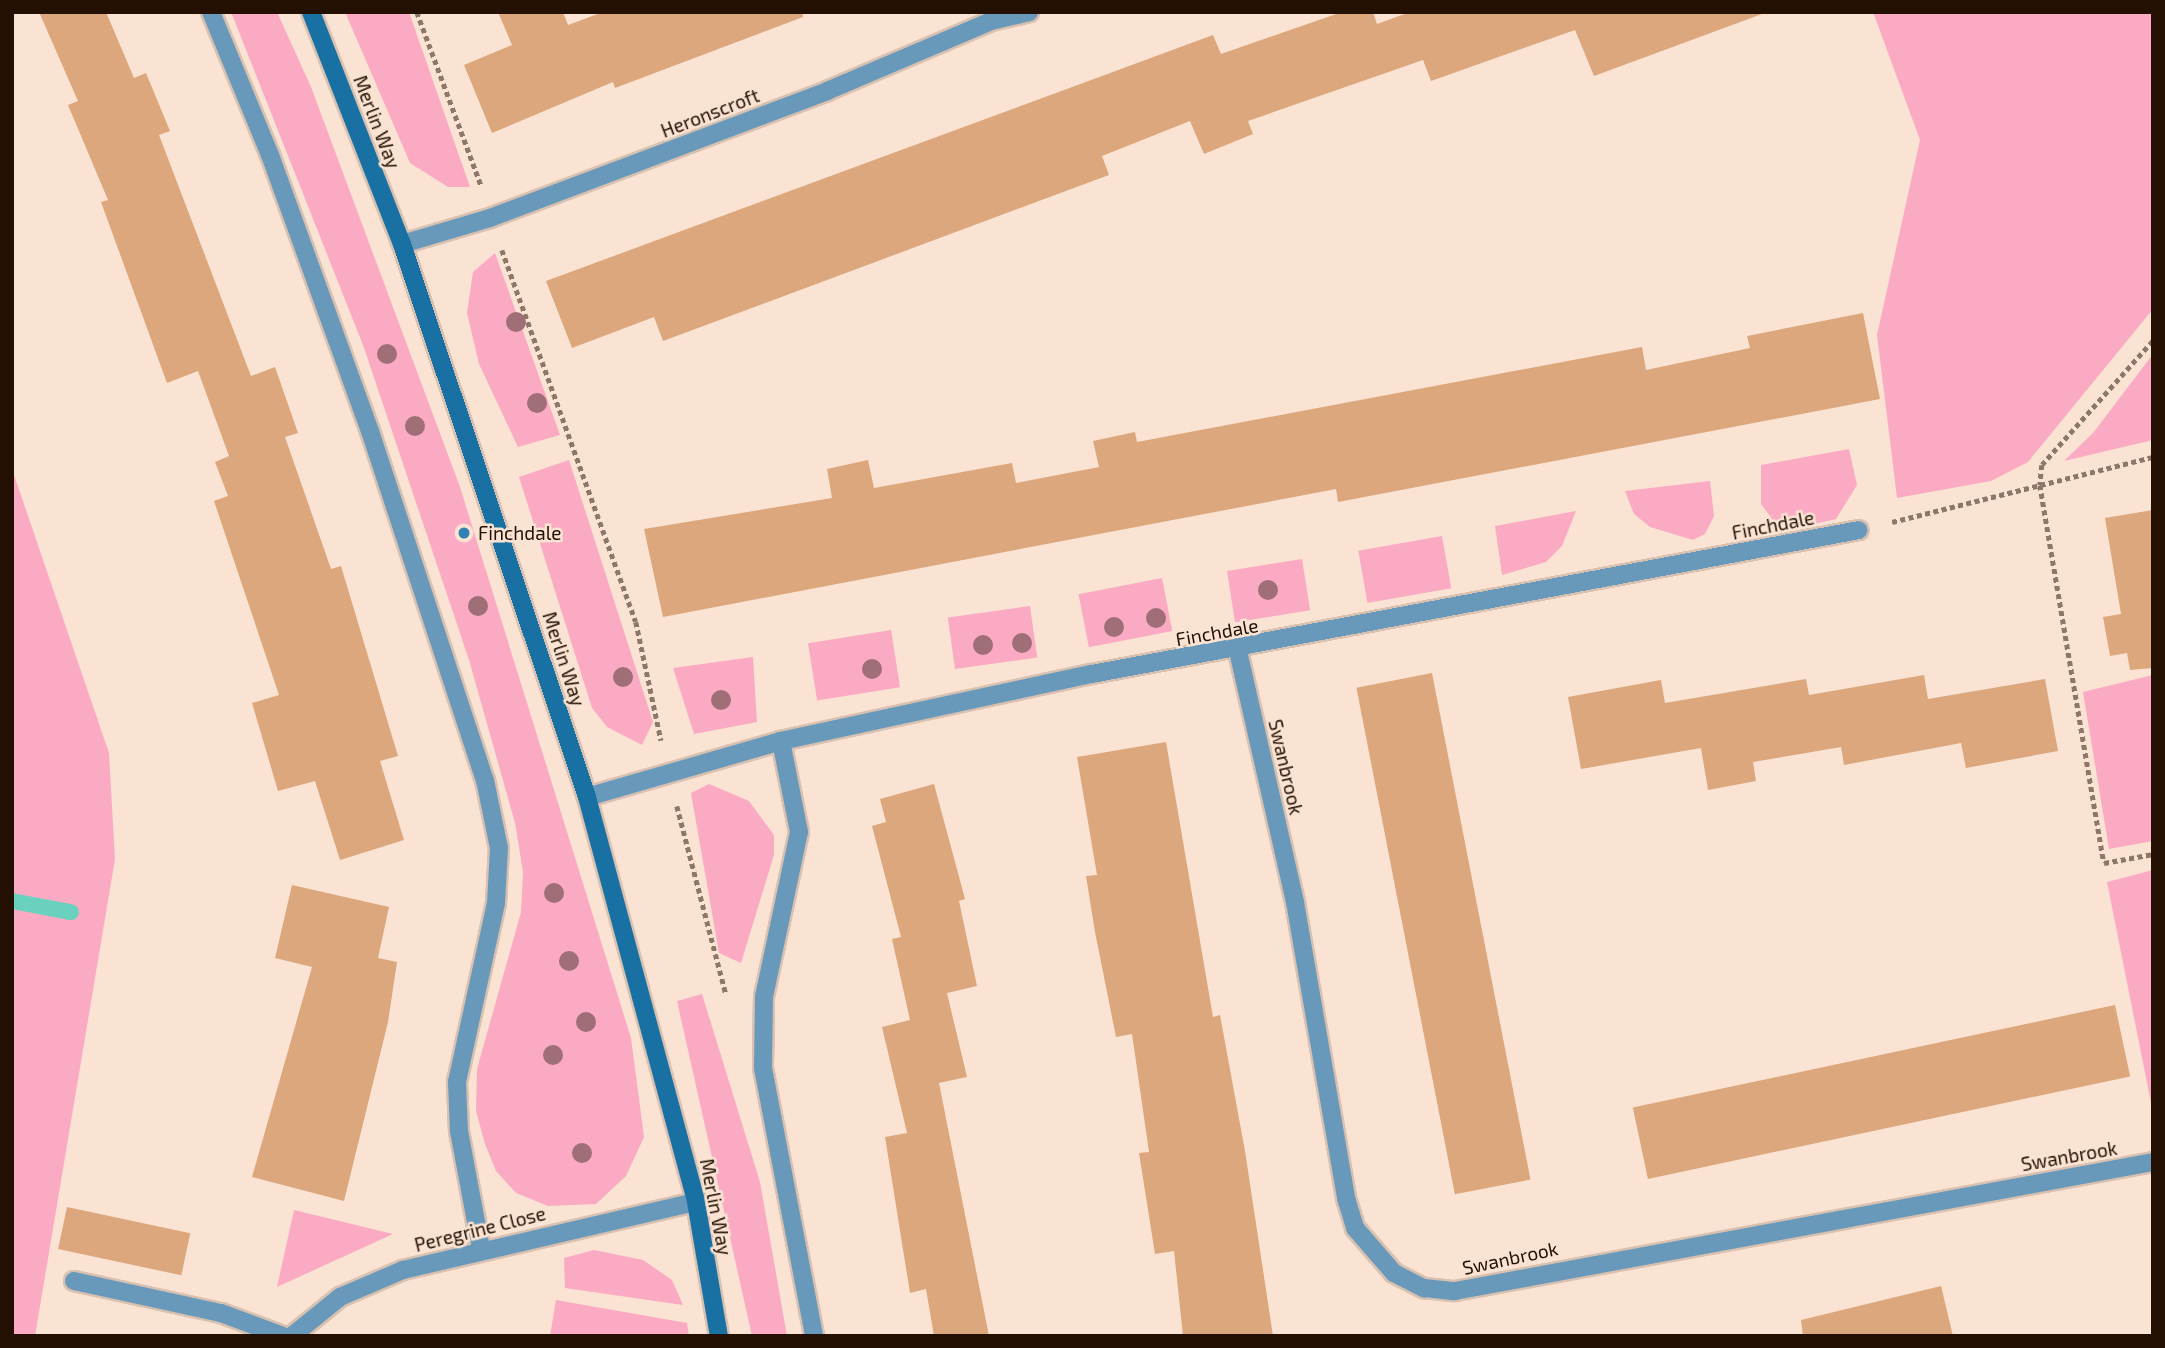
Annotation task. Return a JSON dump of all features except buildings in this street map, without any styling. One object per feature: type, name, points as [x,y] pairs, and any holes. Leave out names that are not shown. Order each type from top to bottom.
[{"type":"street","points":[[211,12],[270,155],[370,430],[485,780],[499,848],[496,903],[457,1082],[459,1131],[481,1248]]},
{"type":"street","name":"Merlin Way","points":[[311,12],[402,244],[587,797],[696,1202],[719,1336]]},
{"type":"street","name":"Heronscroft","points":[[402,244],[490,218],[827,91],[989,17],[1029,12]]},
{"type":"street","name":"Finchdale","points":[[587,797],[667,771],[781,741],[1092,674],[1238,651],[1858,530]]},
{"type":"street","name":"Swanbrook","points":[[1238,651],[1295,902],[1346,1198],[1355,1228],[1394,1273],[1424,1288],[1455,1291],[2153,1162]]},
{"type":"street","points":[[781,741],[799,832],[762,1018],[763,1068],[814,1336]]},
{"type":"street","name":"Peregrine Close","points":[[292,1336],[341,1297],[403,1270],[481,1248],[696,1202]]},
{"type":"street","points":[[74,1281],[221,1313],[282,1336]]},
{"type":"path","points":[[417,12],[636,622],[667,771],[732,1018],[762,1018]]},
{"type":"path","points":[[2153,341],[2042,465],[2040,485],[2104,863],[2153,854]]},
{"type":"path","points":[[1858,530],[2153,457]]},
{"type":"shaded area","points":[[231,12],[277,12],[311,87],[460,487],[631,1038],[644,1137],[626,1176],[596,1204],[548,1206],[516,1193],[496,1171],[485,1144],[476,1111],[477,1069],[521,912],[523,872],[515,823],[469,660],[363,345]]},
{"type":"shaded area","points":[[345,12],[409,12],[470,187],[448,187],[410,163]]},
{"type":"shaded area","points":[[1873,12],[2153,12],[2153,309],[2028,462],[1991,481],[1897,498],[1877,335],[1920,140]]},
{"type":"shaded area","points":[[495,253],[560,435],[518,447],[479,364],[467,313],[473,272]]},
{"type":"shaded area","points":[[2153,354],[2153,440],[2064,461],[2093,433]]},
{"type":"shaded area","points":[[1849,449],[1857,485],[1836,519],[1788,530],[1775,523],[1761,504],[1761,465]]},
{"type":"shaded area","points":[[569,460],[653,722],[642,745],[607,727],[592,708],[519,477]]},
{"type":"shaded area","points":[[12,469],[109,753],[115,859],[35,1336],[12,1336]]},
{"type":"shaded area","points":[[1710,481],[1714,516],[1705,534],[1693,540],[1650,527],[1634,514],[1625,491]]},
{"type":"shaded area","points":[[1576,511],[1562,546],[1546,562],[1502,575],[1495,526]]},
{"type":"shaded area","points":[[1442,536],[1451,588],[1367,603],[1358,551]]},
{"type":"shaded area","points":[[1302,559],[1310,610],[1235,622],[1227,571]]},
{"type":"shaded area","points":[[1162,578],[1172,631],[1089,647],[1079,594]]},
{"type":"shaded area","points":[[1030,606],[1037,657],[955,669],[948,618]]},
{"type":"shaded area","points":[[891,630],[900,687],[817,700],[808,643]]},
{"type":"shaded area","points":[[753,657],[757,722],[694,734],[673,668]]},
{"type":"shaded area","points":[[2153,675],[2153,841],[2109,849],[2083,692]]},
{"type":"shaded area","points":[[709,784],[749,801],[774,835],[774,855],[741,963],[719,953],[691,793]]},
{"type":"shaded area","points":[[2153,870],[2153,1113],[2107,882]]},
{"type":"shaded area","points":[[702,994],[760,1182],[787,1336],[752,1336],[677,1001]]},
{"type":"shaded area","points":[[294,1210],[393,1234],[277,1287]]},
{"type":"shaded area","points":[[594,1250],[643,1260],[672,1280],[683,1305],[565,1288],[564,1258]]},
{"type":"shaded area","points":[[556,1300],[687,1323],[689,1336],[550,1336]]},
{"type":"waterway","points":[[12,901],[71,912]]},
{"type":"place","name":"Finchdale","points":[[464,533]]}]
